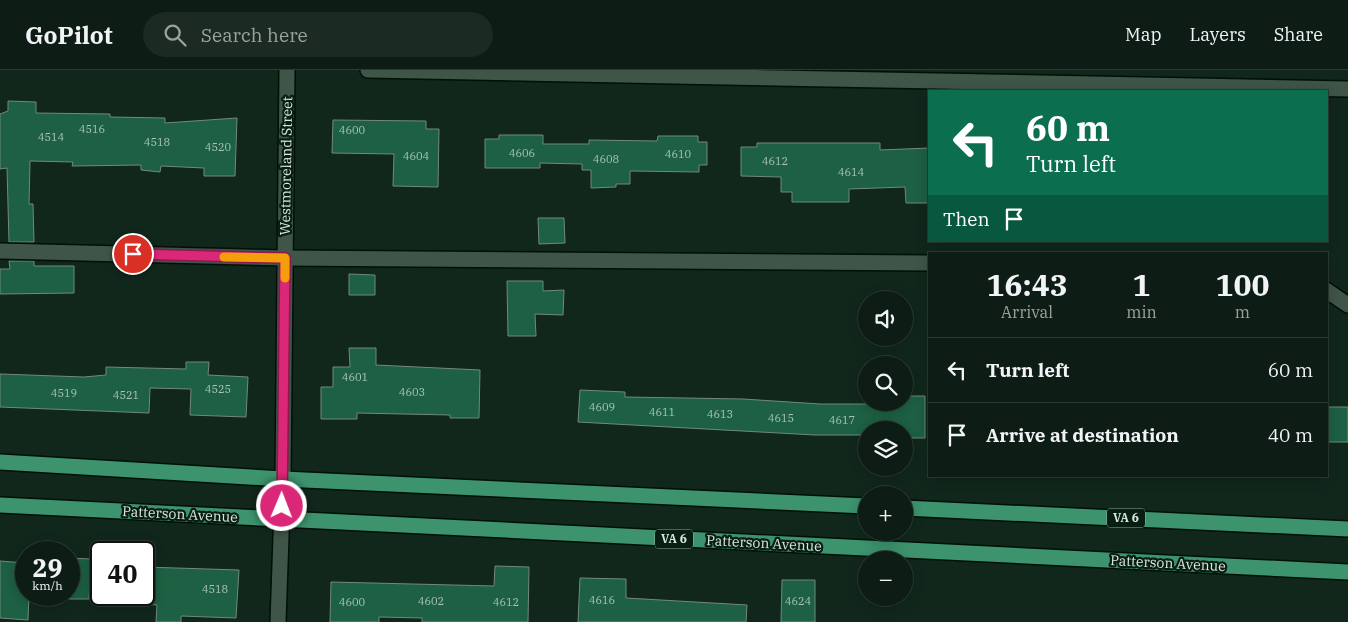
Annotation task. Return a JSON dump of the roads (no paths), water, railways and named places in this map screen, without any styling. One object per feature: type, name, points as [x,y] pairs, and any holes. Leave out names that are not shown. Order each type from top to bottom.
[{"type":"main road","points":[[0,462],[283,479],[858,506]]},
{"type":"main road","name":"Patterson Avenue","points":[[0,506],[1348,572]]},
{"type":"main road","name":"VA 6","points":[[913,508],[1348,529]]},
{"type":"street","name":"Westmoreland Street","points":[[278,622],[283,479],[287,70]]},
{"type":"street","points":[[368,70],[1348,89]]},
{"type":"street","points":[[0,252],[285,258],[928,263]]},
{"type":"street","points":[[1328,291],[1348,305]]}]
